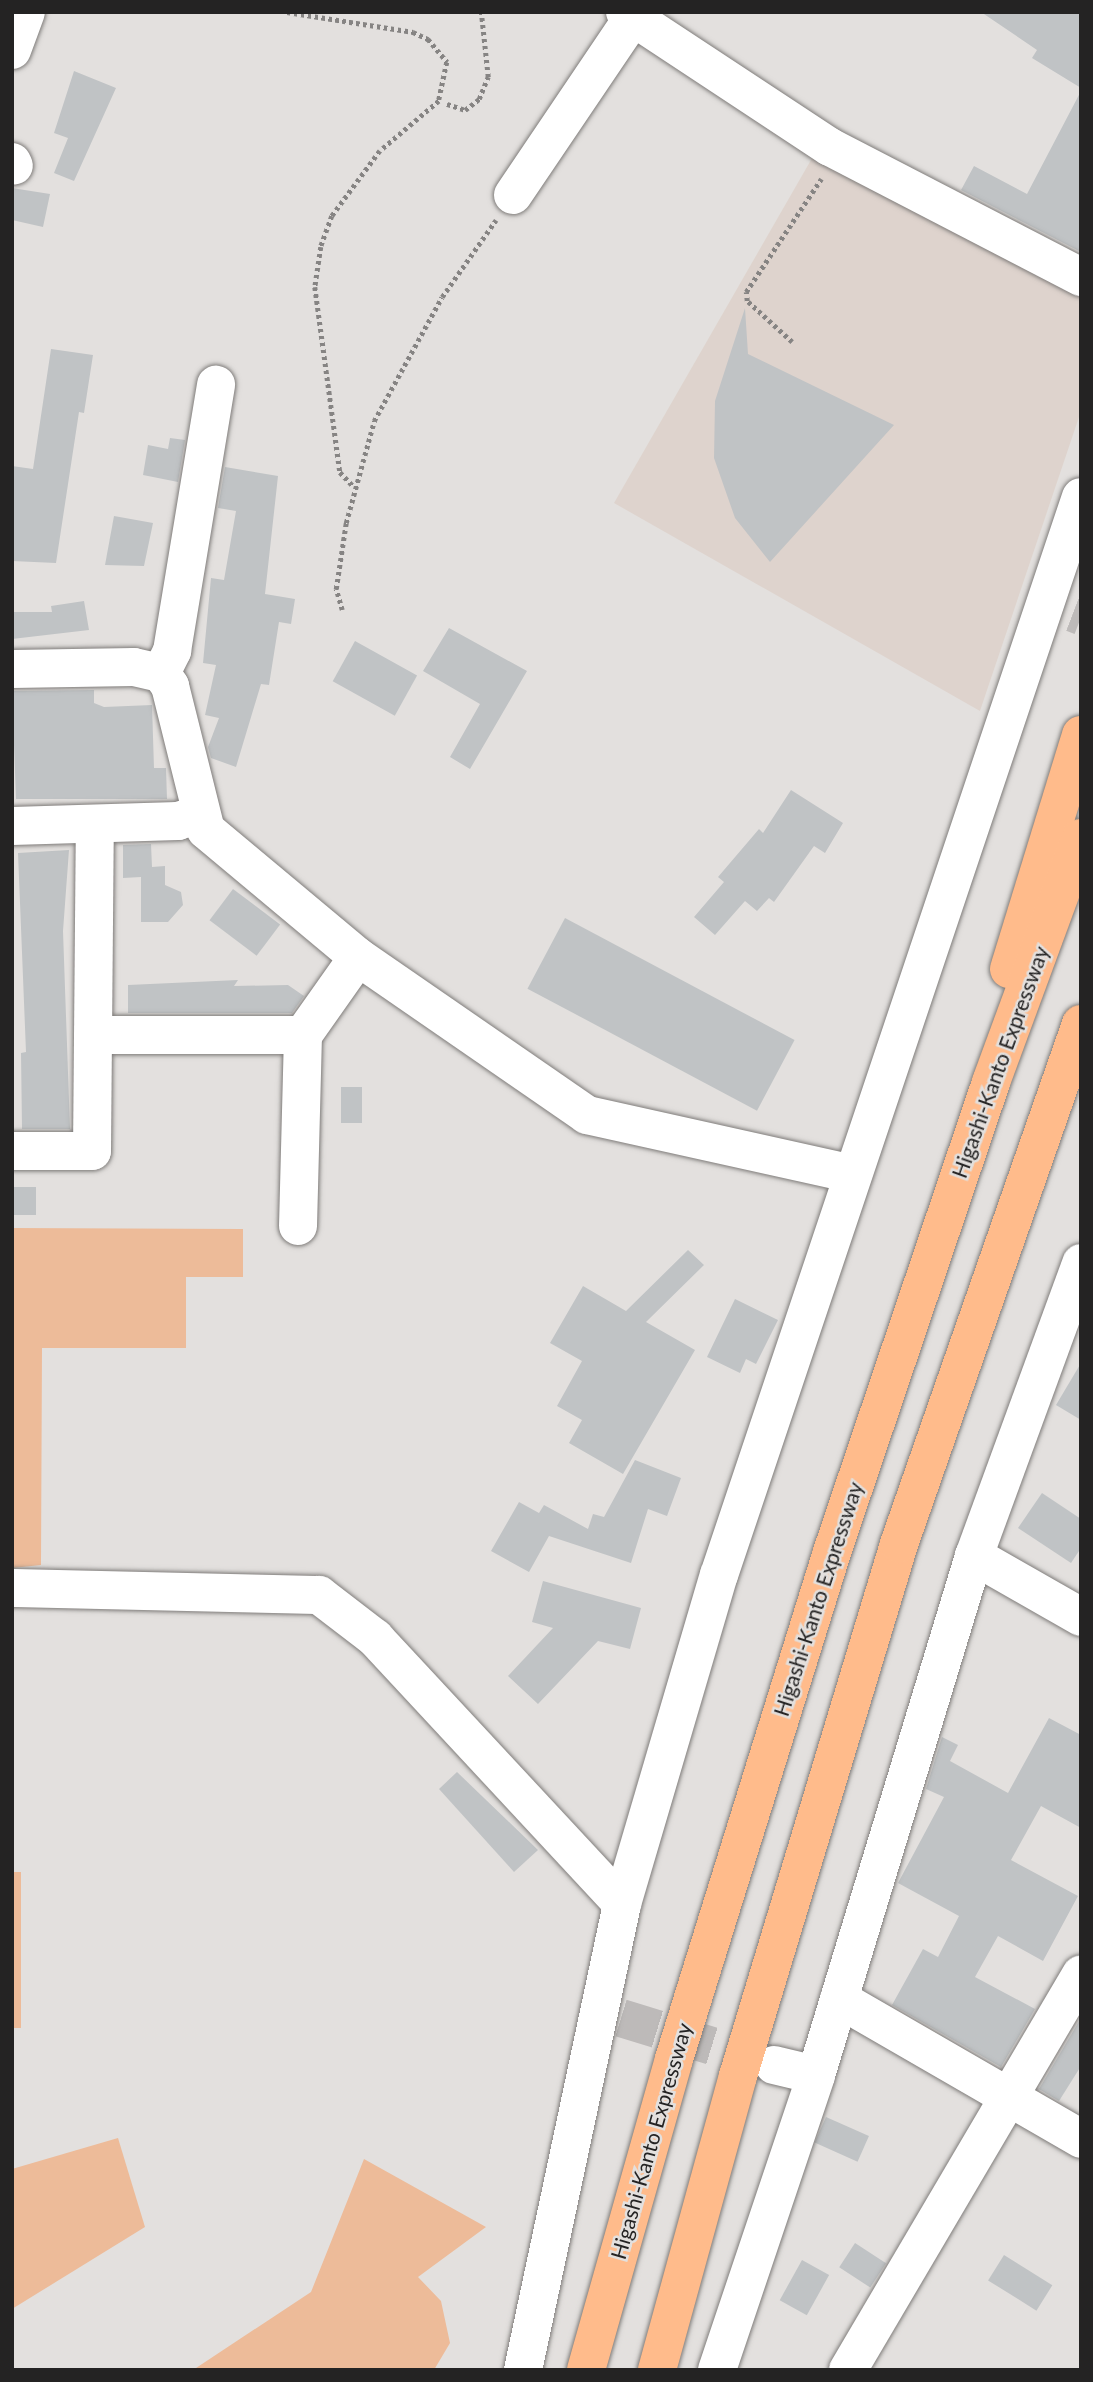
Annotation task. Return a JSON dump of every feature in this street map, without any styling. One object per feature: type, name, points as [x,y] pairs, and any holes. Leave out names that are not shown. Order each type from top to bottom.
[{"type":"highway","points":[[990,1082],[1011,957],[1081,735]]},
{"type":"highway","name":"Higashi-Kanto Expressway","points":[[586,2370],[674,2059],[828,1565],[990,1082],[1081,838]]},
{"type":"highway","points":[[657,2370],[738,2076],[895,1558],[1081,1024]]},
{"type":"street","points":[[12,50],[26,12]]},
{"type":"street","points":[[513,195],[629,15],[830,147],[1081,277]]},
{"type":"street","points":[[162,673],[172,651],[216,384]]},
{"type":"street","points":[[523,2370],[609,2014],[622,1904],[719,1575],[853,1174],[1060,608],[1081,496]]},
{"type":"street","points":[[12,669],[134,667],[162,673]]},
{"type":"street","points":[[162,673],[173,695],[199,814],[206,830],[358,957],[587,1115],[853,1174]]},
{"type":"street","points":[[12,827],[95,826],[199,814]]},
{"type":"street","points":[[12,1151],[92,1151],[95,826]]},
{"type":"street","points":[[298,1226],[303,1035],[358,957]]},
{"type":"street","points":[[93,1035],[303,1035]]},
{"type":"street","points":[[717,2370],[816,2075],[974,1556],[1081,1263]]},
{"type":"street","points":[[974,1556],[1081,1617]]},
{"type":"street","points":[[12,1588],[319,1595],[375,1638],[622,1904]]},
{"type":"street","points":[[848,2370],[1007,2095],[1081,1974]]},
{"type":"street","points":[[839,1999],[1081,2139]]},
{"type":"street","points":[[774,2065],[816,2075]]},
{"type":"path","points":[[287,12],[413,32],[428,39],[447,62],[439,101],[380,151],[332,216],[321,247],[315,287],[340,472],[353,486]]},
{"type":"path","points":[[447,104],[465,110],[479,99],[488,77],[481,12]]},
{"type":"path","points":[[792,342],[747,301],[746,292],[813,186],[832,176]]},
{"type":"path","points":[[342,610],[336,589],[353,486],[399,372],[513,195]]},
{"type":"shaded area","points":[[815,153],[1081,289],[1081,411],[980,711],[614,503]]},
{"type":"shaded area","points":[[12,1228],[243,1229],[243,1277],[186,1277],[186,1348],[42,1348],[41,1565],[12,1568]]},
{"type":"shaded area","points":[[12,1872],[21,1872],[21,2028],[12,2028]]},
{"type":"shaded area","points":[[118,2138],[145,2227],[12,2309],[12,2169]]},
{"type":"shaded area","points":[[364,2159],[486,2227],[418,2277],[441,2301],[450,2343],[434,2370],[193,2370],[311,2292]]},
{"type":"building","points":[[981,12],[1081,12],[1081,88],[1032,58],[1037,50]]},
{"type":"building","points":[[74,71],[116,88],[74,181],[54,173],[68,138],[54,133]]},
{"type":"building","points":[[1081,91],[1081,252],[961,190],[974,166],[1027,194]]},
{"type":"building","points":[[12,188],[50,194],[43,227],[12,220]]},
{"type":"building","points":[[745,308],[748,354],[894,425],[770,562],[735,518],[714,458],[715,401]]},
{"type":"building","points":[[51,349],[93,355],[84,413],[79,412],[56,563],[12,561],[12,466],[33,469]]},
{"type":"building","points":[[170,438],[185,440],[178,482],[143,475],[148,445],[168,449]]},
{"type":"building","points":[[225,467],[278,476],[265,594],[295,599],[291,624],[279,622],[269,685],[261,684],[236,767],[211,758],[208,747],[219,718],[205,715],[216,665],[203,663],[211,578],[224,580],[236,511],[218,508]]},
{"type":"building","points":[[114,516],[153,523],[144,566],[105,565]]},
{"type":"building","points":[[84,601],[89,630],[12,639],[12,612],[52,612],[51,606]]},
{"type":"building","points":[[449,628],[527,671],[470,769],[450,757],[480,704],[423,671]]},
{"type":"building","points":[[355,641],[417,675],[395,716],[333,681]]},
{"type":"building","points":[[94,690],[94,703],[104,707],[152,705],[154,768],[166,768],[167,799],[16,799],[12,691]]},
{"type":"building","points":[[791,790],[843,823],[825,853],[814,846],[774,902],[769,898],[757,911],[745,901],[715,935],[694,917],[724,882],[718,877],[759,829],[763,833]]},
{"type":"building","points":[[151,844],[152,867],[165,866],[165,885],[181,892],[183,905],[168,922],[141,922],[141,877],[123,878],[123,845]]},
{"type":"building","points":[[69,850],[63,931],[70,1129],[22,1129],[21,1053],[26,1052],[18,853]]},
{"type":"building","points":[[233,889],[280,925],[257,956],[210,920]]},
{"type":"building","points":[[565,918],[795,1040],[757,1111],[527,989]]},
{"type":"building","points":[[238,980],[234,986],[288,985],[304,996],[292,1013],[128,1013],[128,985]]},
{"type":"building","points":[[341,1087],[362,1087],[362,1123],[341,1123]]},
{"type":"building","points":[[12,1187],[36,1187],[36,1215],[12,1215]]},
{"type":"building","points":[[688,1250],[704,1265],[646,1322],[695,1350],[623,1474],[569,1443],[582,1420],[557,1406],[582,1361],[550,1343],[583,1286],[626,1311]]},
{"type":"building","points":[[735,1299],[778,1320],[756,1364],[746,1359],[740,1373],[707,1357]]},
{"type":"building","points":[[1081,1363],[1081,1420],[1056,1405]]},
{"type":"building","points":[[635,1460],[681,1478],[667,1516],[648,1509],[631,1563],[549,1536],[529,1572],[491,1551],[519,1502],[539,1513],[544,1505],[588,1529],[593,1514],[604,1517]]},
{"type":"building","points":[[1042,1493],[1081,1519],[1081,1548],[1071,1563],[1018,1528]]},
{"type":"building","points":[[543,1581],[641,1608],[630,1649],[598,1641],[538,1704],[508,1676],[553,1628],[532,1622]]},
{"type":"building","points":[[1049,1718],[1081,1735],[1081,1828],[1041,1806],[1011,1860],[1078,1896],[1043,1961],[998,1936],[975,1977],[1035,2009],[1001,2067],[892,2005],[923,1949],[938,1957],[959,1916],[898,1883],[944,1797],[926,1789],[942,1737],[958,1745],[950,1761],[1008,1793]]},
{"type":"building","points":[[457,1772],[538,1850],[514,1872],[439,1789]]},
{"type":"building","points":[[1081,2018],[1081,2066],[1059,2101],[1039,2089]]},
{"type":"building","points":[[826,2117],[869,2136],[858,2162],[815,2143]]},
{"type":"building","points":[[855,2243],[886,2263],[870,2287],[839,2267]]},
{"type":"building","points":[[1004,2255],[1052,2285],[1036,2311],[988,2280]]},
{"type":"building","points":[[802,2260],[829,2275],[807,2315],[780,2300]]},
{"type":"tunnel","points":[[1073,613],[1081,616]]},
{"type":"tunnel","points":[[621,2018],[774,2065]]}]
